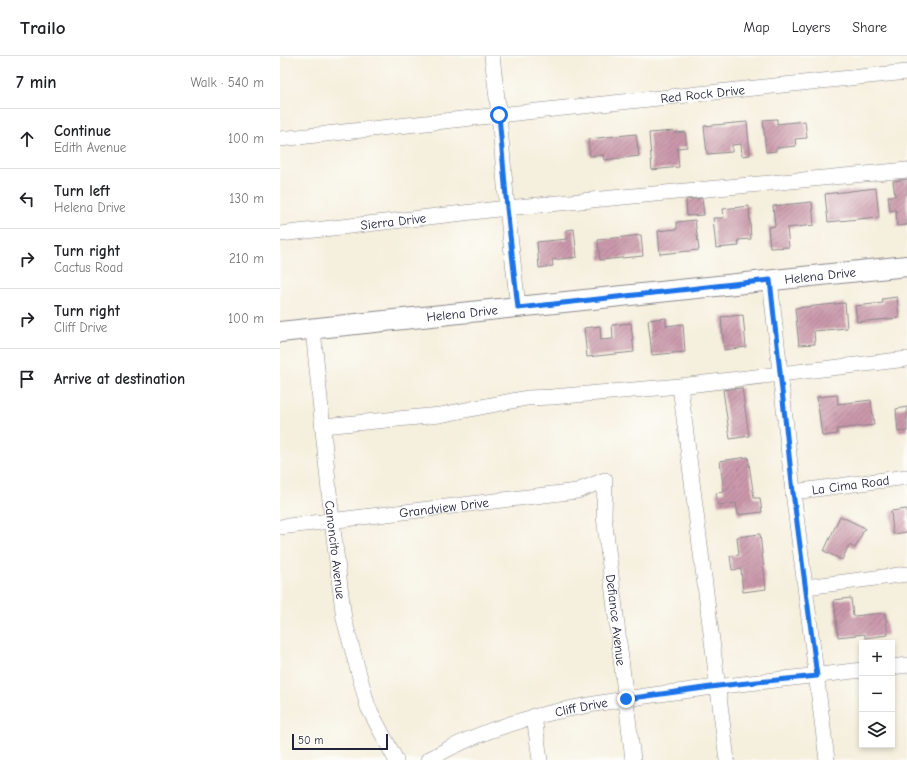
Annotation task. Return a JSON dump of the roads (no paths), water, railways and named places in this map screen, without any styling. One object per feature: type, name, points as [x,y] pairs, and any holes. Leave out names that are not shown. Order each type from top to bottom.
[{"type":"main road","name":"Helena Drive","points":[[280,332],[907,266]]},
{"type":"street","points":[[492,56],[518,308]]},
{"type":"street","name":"Red Rock Drive","points":[[280,139],[907,72]]},
{"type":"street","name":"Sierra Drive","points":[[280,234],[507,208],[907,170]]},
{"type":"street","points":[[770,280],[793,492],[827,760]]},
{"type":"street","name":"Canoncito Avenue","points":[[313,329],[332,521],[344,618],[368,707],[396,760]]},
{"type":"street","points":[[323,426],[440,415],[527,398],[680,386],[907,359]]},
{"type":"street","points":[[680,386],[727,760]]},
{"type":"street","name":"La Cima Road","points":[[793,492],[907,477]]},
{"type":"street","name":"Grandview Drive","points":[[280,527],[577,491],[605,480]]},
{"type":"street","name":"Defiance Avenue","points":[[605,480],[604,516],[633,760]]},
{"type":"street","points":[[806,587],[907,574]]},
{"type":"street","points":[[895,667],[907,665]]},
{"type":"street","name":"Cliff Drive","points":[[428,760],[441,752],[471,738],[504,725],[534,716],[626,699],[718,686],[859,670]]},
{"type":"street","points":[[534,716],[540,760]]}]
